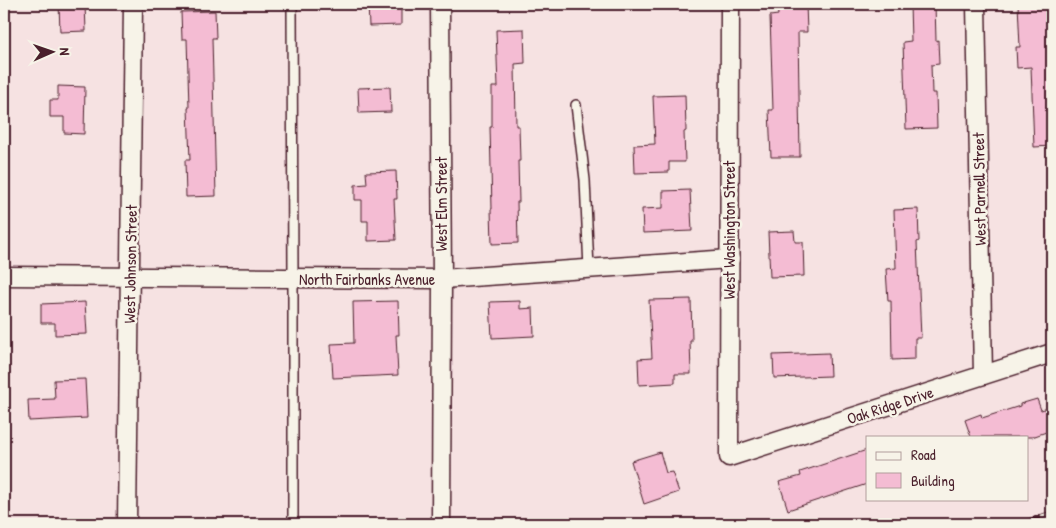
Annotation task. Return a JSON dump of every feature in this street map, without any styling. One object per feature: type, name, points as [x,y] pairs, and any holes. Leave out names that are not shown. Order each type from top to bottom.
[{"type":"street","name":"West Johnson Street","points":[[127,524],[132,4]]},
{"type":"street","name":"West Elm Street","points":[[440,4],[441,524]]},
{"type":"street","name":"West Washington Street","points":[[729,457],[730,4]]},
{"type":"street","name":"West Parnell Street","points":[[976,4],[983,375]]},
{"type":"street","name":"North Fairbanks Avenue","points":[[4,276],[442,279],[730,259]]},
{"type":"street","name":"Oak Ridge Drive","points":[[729,457],[1052,353]]},
{"type":"lane","points":[[292,4],[293,524]]},
{"type":"lane","points":[[576,105],[585,180],[589,269]]},
{"type":"building","points":[[59,4],[85,4],[86,31],[60,32]]},
{"type":"building","points":[[368,4],[401,4],[401,25],[369,26]]},
{"type":"building","points":[[777,4],[806,4],[807,32],[798,32],[800,157],[771,157],[769,110],[773,110],[770,16],[778,15]]},
{"type":"building","points":[[910,4],[935,4],[939,64],[931,65],[932,93],[936,93],[937,128],[906,129],[903,42],[911,41]]},
{"type":"building","points":[[1018,4],[1052,4],[1052,146],[1034,147],[1031,67],[1017,68],[1016,47],[1020,47]]},
{"type":"building","points":[[215,11],[216,38],[212,38],[216,196],[186,197],[185,160],[190,160],[189,108],[187,39],[182,39],[181,12]]},
{"type":"building","points":[[524,29],[525,63],[515,64],[516,126],[519,126],[520,161],[518,161],[519,202],[517,202],[518,243],[492,244],[490,127],[492,127],[492,87],[498,87],[496,30]]},
{"type":"building","points":[[58,86],[85,87],[84,134],[64,133],[64,117],[50,117],[50,100],[58,100]]},
{"type":"building","points":[[390,87],[391,112],[359,113],[358,88]]},
{"type":"building","points":[[685,95],[685,162],[669,162],[669,172],[635,173],[634,145],[655,144],[653,96]]},
{"type":"building","points":[[396,171],[397,199],[394,199],[396,240],[368,241],[368,221],[362,221],[362,200],[355,200],[355,185],[367,184],[366,172]]},
{"type":"building","points":[[690,190],[692,231],[643,233],[642,209],[663,208],[663,191]]},
{"type":"building","points":[[918,209],[919,241],[917,242],[921,338],[915,338],[915,359],[892,360],[891,301],[888,301],[886,269],[896,268],[894,210]]},
{"type":"building","points":[[794,231],[795,242],[803,242],[804,276],[770,277],[768,232]]},
{"type":"building","points":[[691,299],[691,374],[675,374],[675,383],[639,385],[638,359],[652,358],[649,300]]},
{"type":"building","points":[[398,301],[399,335],[396,335],[398,375],[333,378],[331,344],[354,343],[353,302]]},
{"type":"building","points":[[520,301],[520,309],[533,308],[534,336],[492,338],[490,302]]},
{"type":"building","points":[[85,302],[87,334],[55,335],[55,323],[41,323],[41,304]]},
{"type":"building","points":[[829,353],[830,376],[774,378],[773,355]]},
{"type":"building","points":[[85,379],[87,418],[29,421],[28,400],[55,399],[54,380]]},
{"type":"building","points":[[1037,399],[1041,410],[1052,407],[1052,430],[1032,437],[971,436],[965,420],[981,414],[982,418],[1020,406],[1020,404]]},
{"type":"building","points":[[866,450],[866,484],[788,510],[779,482],[801,476],[800,472]]},
{"type":"building","points":[[660,452],[666,473],[672,472],[679,492],[644,504],[631,461]]},
{"type":"railway","points":[[1020,524],[1052,513]]}]
